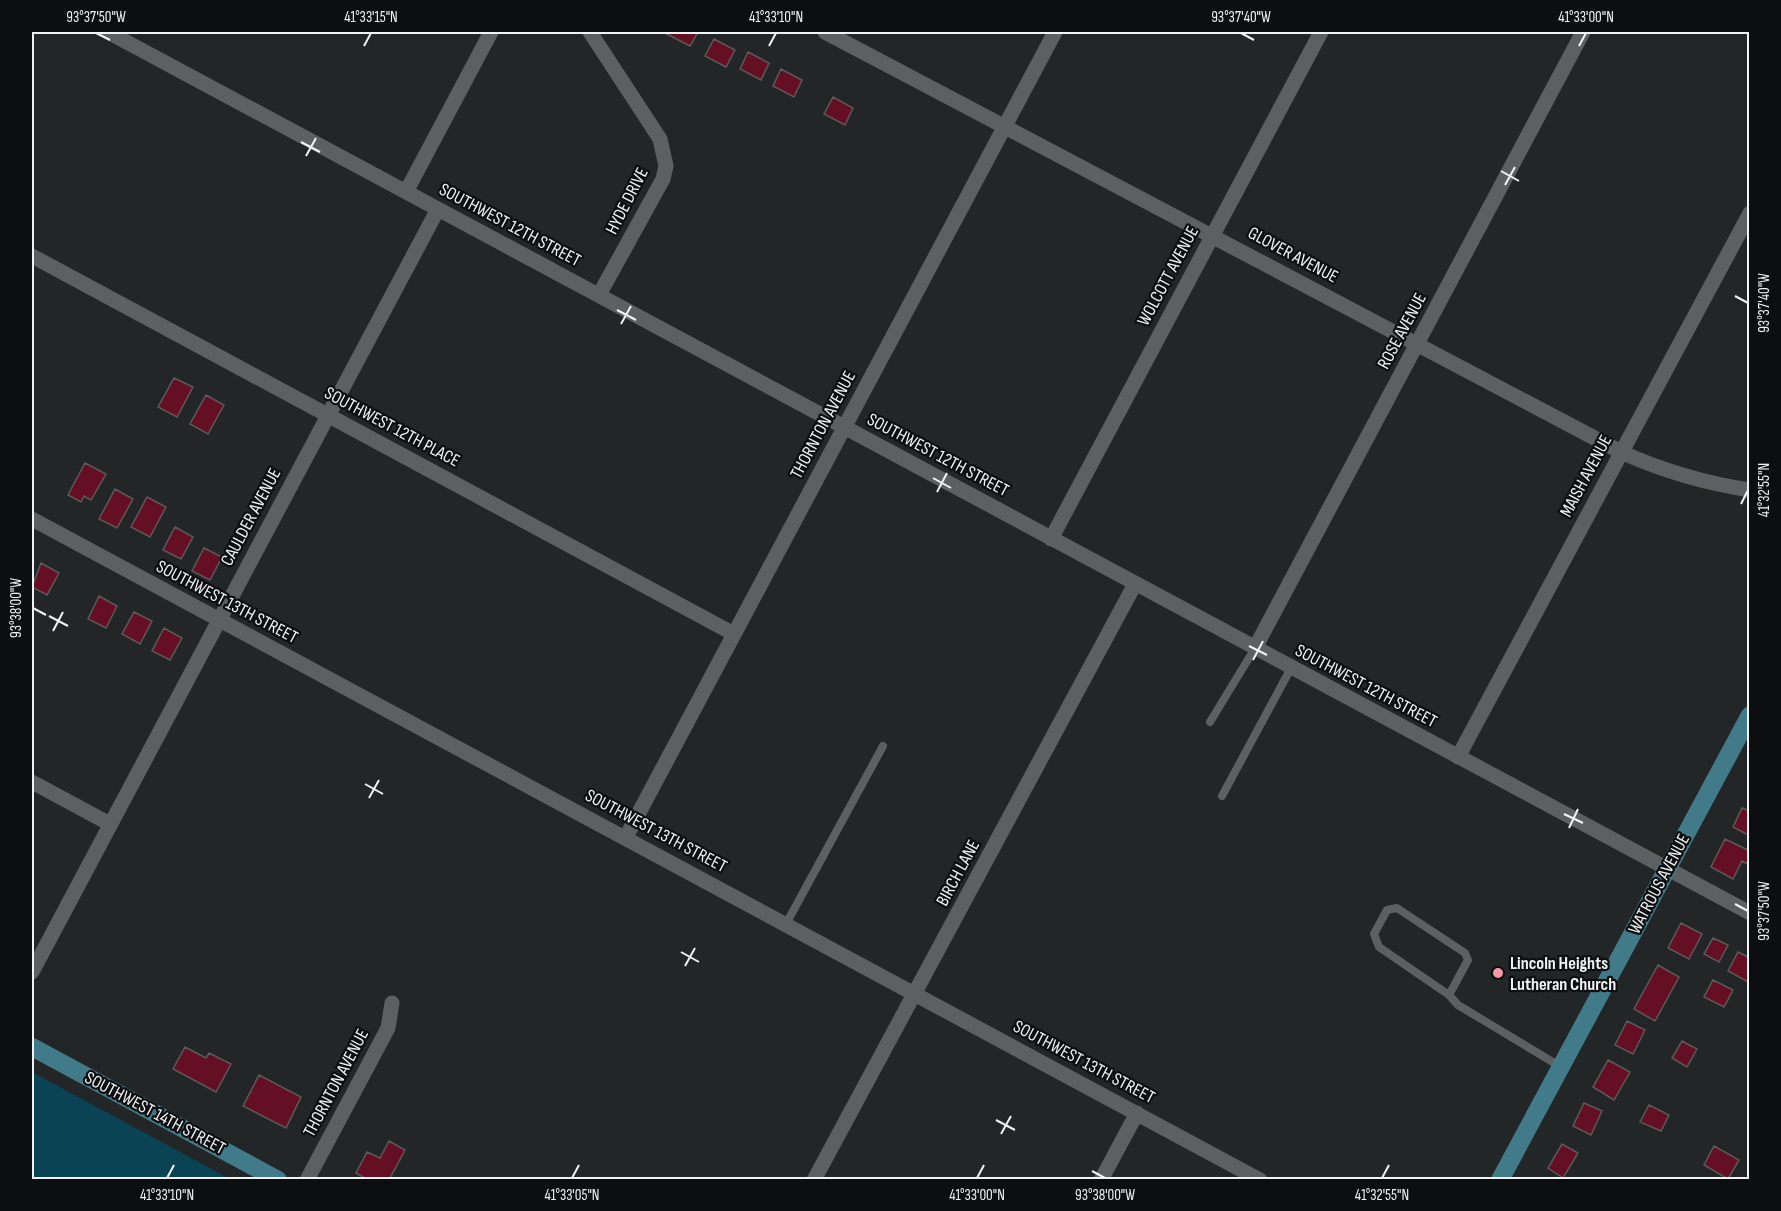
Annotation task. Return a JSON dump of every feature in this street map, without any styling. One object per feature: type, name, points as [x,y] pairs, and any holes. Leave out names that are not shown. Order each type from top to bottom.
[{"type":"street","name":"SOUTHWEST 12TH STREET","points":[[108,32],[1749,913]]},
{"type":"street","points":[[406,192],[491,32]]},
{"type":"street","name":"HYDE DRIVE","points":[[590,32],[660,139],[666,166],[663,179],[599,295]]},
{"type":"street","name":"GLOVER AVENUE","points":[[825,32],[1213,234],[1621,452],[1670,472],[1710,484],[1749,490]]},
{"type":"street","name":"THORNTON AVENUE","points":[[626,837],[1056,32]]},
{"type":"street","name":"WOLCOTT AVENUE","points":[[1051,539],[1321,32]]},
{"type":"street","name":"ROSE AVENUE","points":[[1255,648],[1583,32]]},
{"type":"street","name":"CAULDER AVENUE","points":[[32,972],[438,209]]},
{"type":"street","name":"MAISH AVENUE","points":[[1458,757],[1749,213]]},
{"type":"street","name":"SOUTHWEST 12TH PLACE","points":[[32,256],[734,634]]},
{"type":"street","name":"SOUTHWEST 13TH STREET","points":[[32,519],[1260,1179]]},
{"type":"street","name":"BIRCH LANE","points":[[814,1179],[1135,584]]},
{"type":"street","name":"WATROUS AVENUE","points":[[1502,1179],[1749,715]]},
{"type":"street","points":[[32,782],[110,824]]},
{"type":"street","name":"THORNTON AVENUE","points":[[307,1179],[388,1028],[392,1003]]},
{"type":"street","name":"SOUTHWEST 14TH STREET","points":[[32,1047],[278,1179]]},
{"type":"street","points":[[1101,1179],[1137,1113]]},
{"type":"lane","points":[[1210,722],[1255,648]]},
{"type":"lane","points":[[1222,796],[1291,668]]},
{"type":"lane","points":[[786,924],[883,746]]},
{"type":"lane","points":[[1449,994],[1466,968],[1468,960],[1465,953],[1397,908],[1387,910],[1374,934],[1375,942],[1449,994],[1458,1005],[1561,1067]]},
{"type":"shaded area","points":[[32,1072],[230,1179],[32,1179]]},
{"type":"building","points":[[663,32],[698,32],[690,46]]},
{"type":"building","points":[[714,39],[735,50],[726,67],[705,56]]},
{"type":"building","points":[[748,52],[769,63],[761,80],[740,69]]},
{"type":"building","points":[[781,69],[802,80],[794,97],[773,86]]},
{"type":"building","points":[[833,97],[853,108],[845,125],[824,114]]},
{"type":"building","points":[[174,378],[193,387],[177,417],[158,407]]},
{"type":"building","points":[[206,395],[224,405],[208,434],[190,424]]},
{"type":"building","points":[[85,463],[106,474],[91,500],[84,496],[81,502],[68,495]]},
{"type":"building","points":[[115,489],[133,499],[117,528],[99,519]]},
{"type":"building","points":[[147,497],[166,507],[150,537],[131,527]]},
{"type":"building","points":[[175,527],[193,537],[181,559],[163,550]]},
{"type":"building","points":[[204,548],[222,557],[210,580],[192,571]]},
{"type":"building","points":[[41,563],[59,573],[47,595],[32,587]]},
{"type":"building","points":[[99,596],[117,606],[106,628],[88,619]]},
{"type":"building","points":[[134,612],[152,621],[140,644],[122,634]]},
{"type":"building","points":[[164,628],[182,638],[170,660],[152,651]]},
{"type":"building","points":[[1742,808],[1750,811],[1750,836],[1733,827]]},
{"type":"building","points":[[1725,839],[1750,851],[1750,865],[1742,861],[1733,879],[1711,867]]},
{"type":"building","points":[[1681,923],[1702,934],[1689,959],[1668,948]]},
{"type":"building","points":[[1713,938],[1728,945],[1719,962],[1704,954]]},
{"type":"building","points":[[1738,952],[1750,958],[1750,983],[1728,971]]},
{"type":"building","points":[[1658,965],[1679,977],[1655,1021],[1634,1009]]},
{"type":"building","points":[[1713,980],[1733,990],[1724,1007],[1704,997]]},
{"type":"building","points":[[1627,1021],[1645,1030],[1633,1054],[1615,1045]]},
{"type":"building","points":[[1682,1041],[1697,1049],[1687,1067],[1672,1058]]},
{"type":"building","points":[[185,1047],[206,1058],[209,1053],[231,1064],[216,1092],[173,1069]]},
{"type":"building","points":[[1608,1060],[1630,1072],[1614,1100],[1593,1087]]},
{"type":"building","points":[[259,1075],[301,1097],[286,1128],[243,1106]]},
{"type":"building","points":[[1584,1103],[1602,1111],[1591,1135],[1573,1126]]},
{"type":"building","points":[[1649,1105],[1669,1115],[1661,1131],[1640,1122]]},
{"type":"building","points":[[389,1141],[405,1150],[389,1180],[368,1180],[356,1173],[367,1152],[380,1158]]},
{"type":"building","points":[[1562,1144],[1578,1153],[1563,1178],[1548,1168]]},
{"type":"building","points":[[1714,1146],[1739,1160],[1728,1179],[1704,1165]]},
{"type":"place","name":"Lincoln Heights Lutheran Church","points":[[1498,973]]}]
